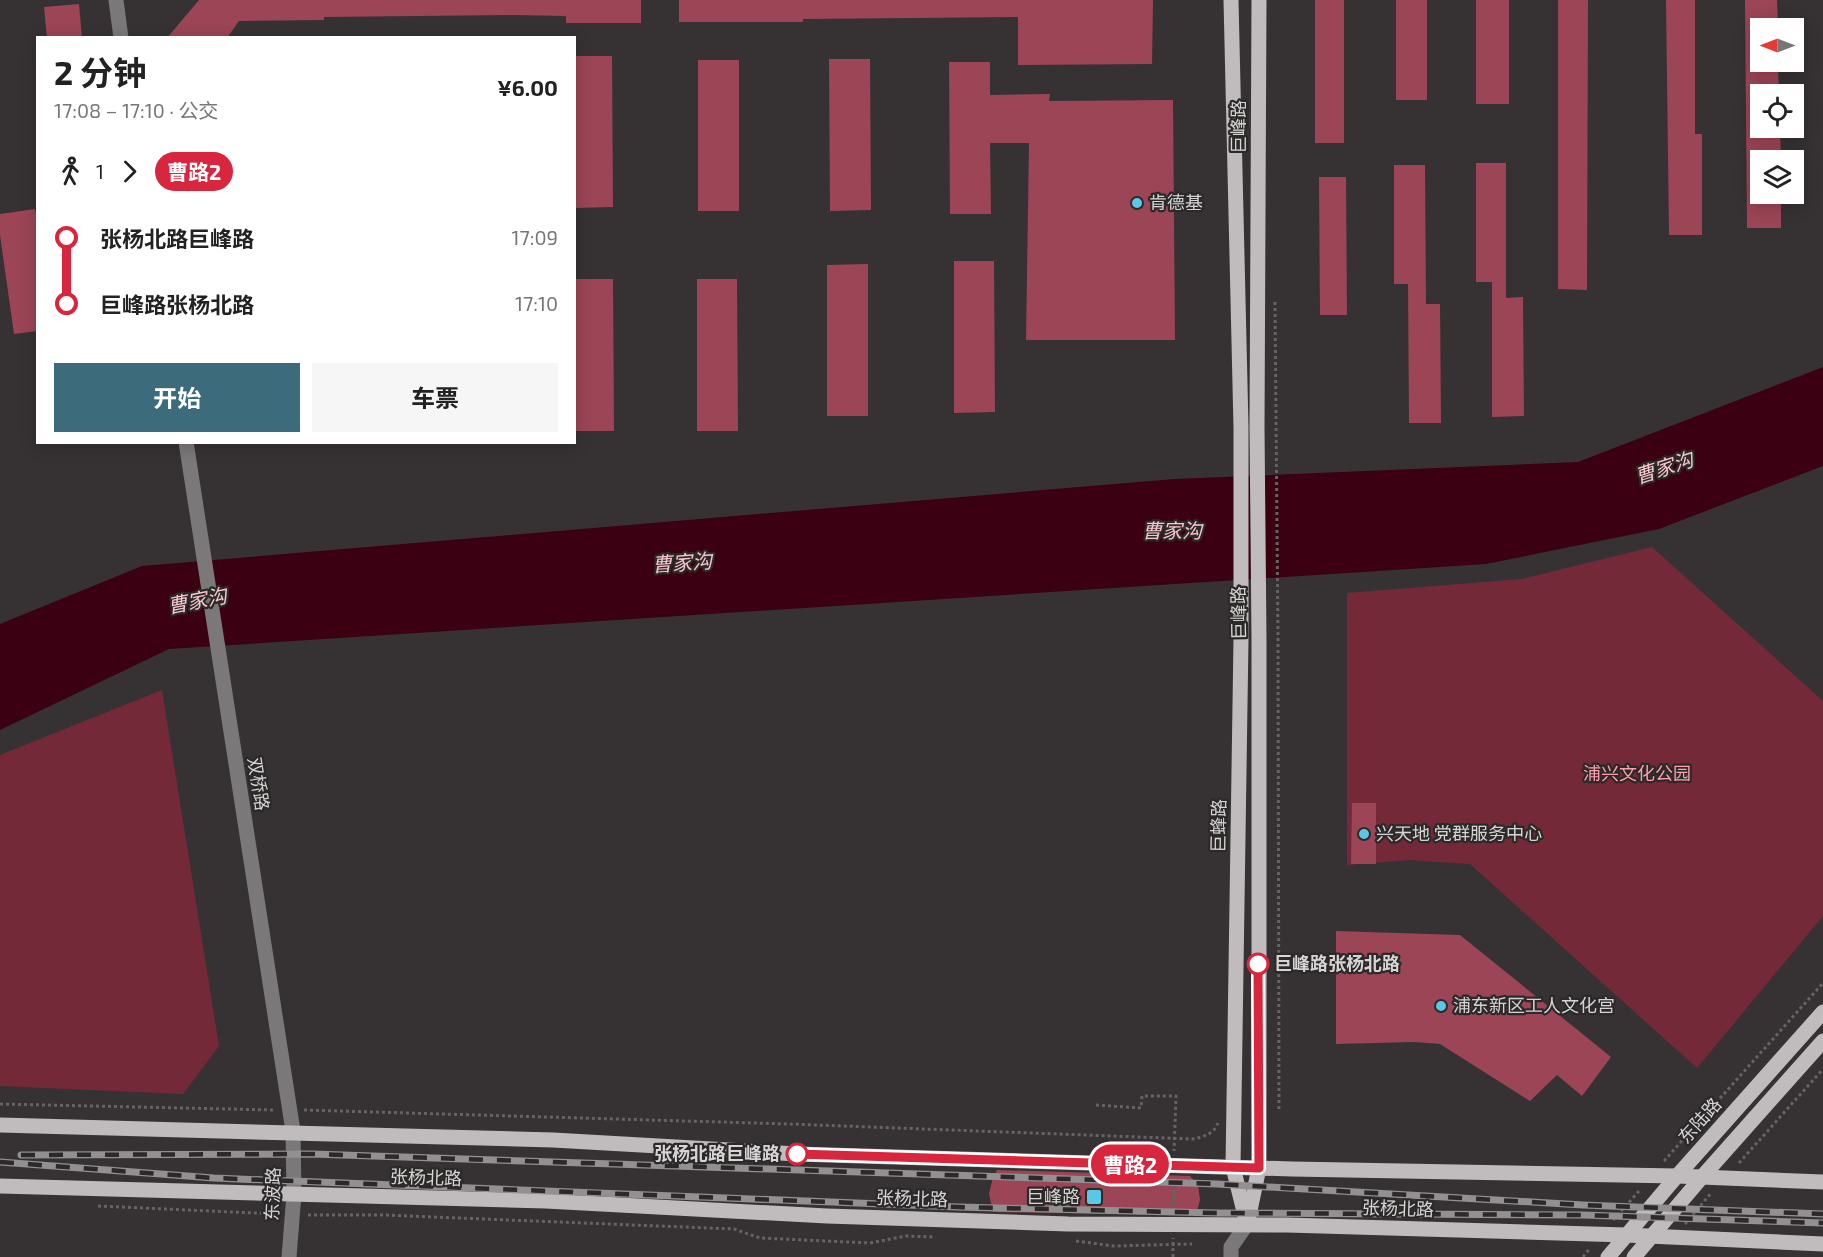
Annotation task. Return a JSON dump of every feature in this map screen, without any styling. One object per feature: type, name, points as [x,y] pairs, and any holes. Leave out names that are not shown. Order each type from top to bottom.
[{"type":"main road","name":"巨峰路","points":[[1231,0],[1241,427]]},
{"type":"main road","name":"巨峰路","points":[[1247,1224],[1259,1168],[1257,427],[1259,0]]},
{"type":"main road","name":"巨蜂路","points":[[1241,427],[1241,639],[1233,1167],[1247,1224]]},
{"type":"main road","name":"东陆路","points":[[1608,1257],[1823,1012]]},
{"type":"main road","points":[[1634,1257],[1823,1041]]},
{"type":"main road","name":"张杨北路","points":[[0,1125],[293,1131],[553,1140],[797,1154],[1259,1168],[1677,1176],[1823,1182]]},
{"type":"main road","name":"张杨北路","points":[[0,1186],[546,1201],[839,1217],[1068,1224],[1247,1224],[1601,1234],[1823,1244]]},
{"type":"street","points":[[116,0],[122,36]]},
{"type":"street","name":"双桥路","points":[[186,444],[293,1131]]},
{"type":"street","name":"东波路","points":[[289,1257],[294,1194],[293,1131]]},
{"type":"street","points":[[1231,1257],[1231,1247],[1247,1224]]},
{"type":"path","points":[[1276,425],[1279,1111]]},
{"type":"path","points":[[1582,1257],[1823,983]]},
{"type":"path","points":[[1096,1105],[1141,1108],[1142,1096],[1176,1096],[1174,1152]]},
{"type":"path","points":[[0,1104],[789,1124],[1193,1139],[1206,1136],[1216,1128],[1218,1120]]},
{"type":"path","points":[[92,1206],[734,1229],[760,1238],[870,1243],[906,1236],[942,1237]]},
{"type":"path","points":[[1073,1240],[1113,1246],[1192,1244]]},
{"type":"green space","name":"浦兴文化公园","points":[[1652,547],[1823,701],[1823,916],[1697,1068],[1470,864],[1409,860],[1347,865],[1347,593],[1522,579]]},
{"type":"green space","points":[[162,690],[219,1046],[183,1094],[0,1086],[0,755]]},
{"type":"water","name":"曹家沟","points":[[1823,367],[1823,466],[1659,529],[1486,564],[169,649],[0,730],[0,624],[142,566],[1174,479],[1578,462]]},
{"type":"building","points":[[199,0],[641,0],[641,23],[566,23],[566,16],[515,15],[324,17],[324,20],[239,21],[228,36],[169,36]]},
{"type":"building","points":[[679,0],[1153,0],[1152,64],[1018,65],[1018,17],[803,19],[803,22],[679,22]]},
{"type":"building","points":[[1315,0],[1344,0],[1344,143],[1315,143]]},
{"type":"building","points":[[1396,0],[1427,0],[1427,100],[1396,100]]},
{"type":"building","points":[[1476,0],[1509,0],[1509,104],[1476,104]]},
{"type":"building","points":[[1558,0],[1588,0],[1587,290],[1558,289]]},
{"type":"building","points":[[1666,0],[1695,0],[1695,134],[1702,134],[1702,235],[1669,235]]},
{"type":"building","points":[[1745,0],[1777,0],[1778,18],[1750,18],[1750,72],[1778,72],[1779,84],[1750,84],[1750,138],[1780,138],[1781,150],[1750,150],[1750,204],[1781,204],[1781,228],[1747,228]]},
{"type":"building","points":[[79,4],[82,36],[47,36],[44,7]]},
{"type":"building","points":[[576,56],[612,56],[613,207],[576,208]]},
{"type":"building","points":[[829,59],[870,59],[871,210],[830,211]]},
{"type":"building","points":[[698,60],[739,60],[739,211],[698,211]]},
{"type":"building","points":[[949,62],[990,62],[990,95],[1050,94],[1049,101],[1173,100],[1175,340],[1026,340],[1029,143],[990,143],[991,214],[950,214]]},
{"type":"building","points":[[1476,163],[1506,163],[1506,298],[1523,297],[1524,416],[1492,417],[1492,282],[1476,282]]},
{"type":"building","points":[[1394,165],[1425,165],[1426,304],[1440,304],[1441,423],[1409,423],[1408,284],[1394,284]]},
{"type":"building","points":[[1319,177],[1346,177],[1347,315],[1320,315]]},
{"type":"building","points":[[35,209],[36,331],[14,334],[0,235],[0,214]]},
{"type":"building","points":[[954,261],[994,261],[995,412],[954,413]]},
{"type":"building","points":[[868,264],[868,416],[827,416],[827,265]]},
{"type":"building","points":[[576,279],[613,279],[614,431],[576,431]]},
{"type":"building","points":[[697,279],[737,279],[738,431],[697,431]]},
{"type":"building","name":"兴天地 党群服务中心","points":[[1352,803],[1376,803],[1376,864],[1351,864]]},
{"type":"building","name":"浦东新区工人文化宫","points":[[1336,931],[1460,935],[1611,1057],[1582,1096],[1557,1075],[1530,1101],[1440,1044],[1414,1042],[1336,1044]]},
{"type":"building","name":"巨峰路","points":[[997,1170],[1190,1176],[1198,1185],[1200,1200],[1196,1215],[993,1212],[989,1194]]},
{"type":"railway","points":[[21,1155],[312,1154],[1217,1184],[1583,1205],[1823,1214]]},
{"type":"railway","points":[[0,1162],[214,1178],[958,1207],[1217,1213],[1583,1215],[1823,1223]]},
{"type":"bus line","name":"曹路2","points":[[797,1154],[1259,1168],[1258,964]]},
{"type":"place","name":"肯德基","points":[[1137,203]]},
{"type":"place","name":"兴天地 党群服务中心","points":[[1364,834]]},
{"type":"place","name":"巨峰路张杨北路","points":[[1258,964]]},
{"type":"place","name":"浦东新区工人文化宫","points":[[1441,1006]]},
{"type":"place","name":"张杨北路巨峰路","points":[[797,1154]]},
{"type":"place","name":"巨峰路","points":[[1094,1197]]}]
